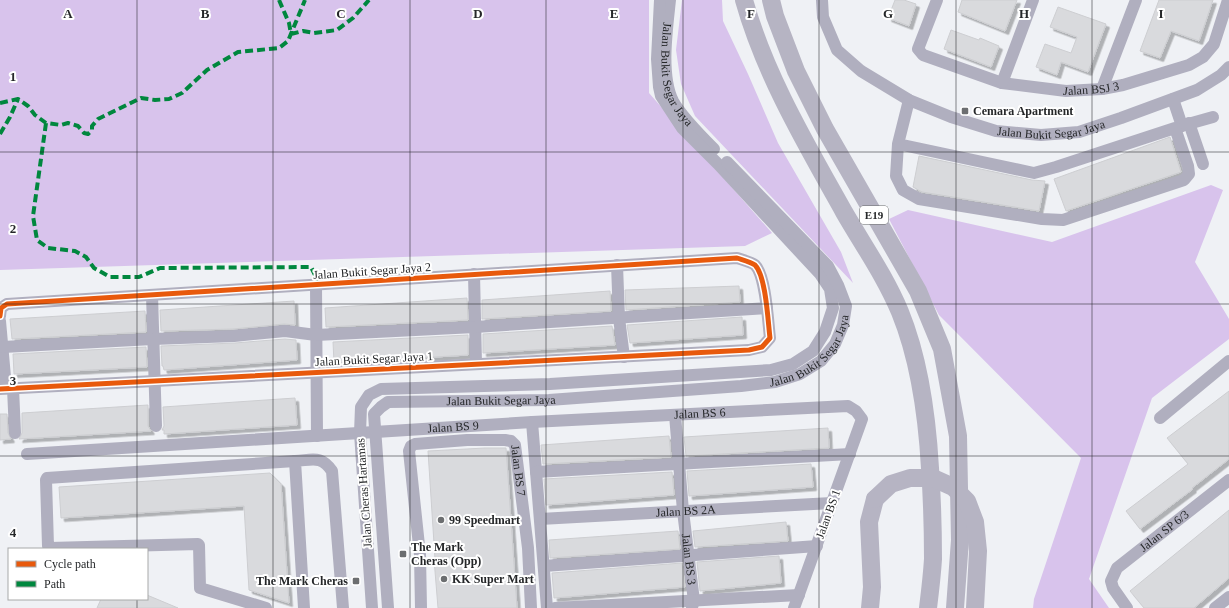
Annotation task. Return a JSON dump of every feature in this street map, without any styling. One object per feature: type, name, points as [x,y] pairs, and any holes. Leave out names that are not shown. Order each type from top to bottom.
[{"type":"highway","name":"E19","points":[[744,0],[750,23],[774,82],[837,198],[882,275],[900,312],[911,344],[921,384],[928,434],[932,504],[933,560],[928,608]]},
{"type":"highway","name":"E19","points":[[771,0],[775,16],[796,71],[822,123],[918,291],[942,349],[958,436],[960,540],[955,608]]},
{"type":"highway","points":[[870,608],[872,587],[869,522],[875,499],[891,484],[910,478],[934,478],[953,487],[967,501],[975,522],[978,551],[975,608]]},
{"type":"street","name":"Jalan Bukit Segar Jaya","points":[[381,389],[550,384],[771,370],[793,364],[813,351],[826,332],[833,308],[830,289],[820,274],[806,258],[718,164],[682,128],[661,96],[659,87],[658,59],[660,0]]},
{"type":"street","name":"Jalan Bukit Segar Jaya","points":[[388,402],[549,400],[734,387],[768,383],[800,374],[821,361],[835,344],[843,325],[846,306],[838,285],[828,266],[688,121],[673,101],[665,69],[670,0]]},
{"type":"street","name":"Jalan Bukit Segar Jaya","points":[[822,0],[822,17],[837,50],[861,71],[909,100],[996,131],[1041,135],[1079,132],[1197,90],[1221,75],[1229,67]]},
{"type":"street","name":"Jalan BSJ 3","points":[[937,0],[918,49],[923,55],[1002,83],[1066,91],[1102,89],[1123,85],[1189,65],[1203,57],[1214,44],[1228,0]]},
{"type":"street","points":[[1002,83],[1033,0]]},
{"type":"street","points":[[1102,89],[1136,0]]},
{"type":"street","points":[[909,100],[898,144],[896,176],[903,190],[919,199],[1042,219],[1063,220],[1184,180],[1189,174],[1188,166],[1182,126],[1173,99]]},
{"type":"street","points":[[898,144],[1034,173],[1213,117]]},
{"type":"street","points":[[1182,126],[1204,164]]},
{"type":"street","name":"Jalan Bukit Segar Jaya 2","points":[[0,316],[1,308],[7,304],[737,258],[754,264],[760,273],[767,308]]},
{"type":"street","points":[[617,265],[619,318],[624,356]]},
{"type":"street","points":[[474,274],[476,364]]},
{"type":"street","points":[[316,284],[317,436]]},
{"type":"street","points":[[152,295],[156,426]]},
{"type":"street","points":[[3,347],[234,336],[285,331],[316,335],[476,327],[767,308]]},
{"type":"street","name":"Jalan Bukit Segar Jaya 1","points":[[7,388],[749,350],[762,347],[770,338],[767,308]]},
{"type":"street","points":[[0,321],[7,388],[15,433]]},
{"type":"street","points":[[1160,418],[1229,361]]},
{"type":"street","name":"Jalan Cheras Hartamas","points":[[372,608],[360,434],[361,407],[369,395],[381,389]]},
{"type":"street","name":"Jalan Cheras Hartamas","points":[[388,402],[380,407],[374,414],[388,608]]},
{"type":"street","name":"Jalan BS 6","points":[[532,422],[848,406],[856,411],[862,419]]},
{"type":"street","name":"Jalan BS 3","points":[[676,415],[683,511],[693,604]]},
{"type":"street","name":"Jalan BS 1","points":[[794,608],[862,419]]},
{"type":"street","points":[[532,422],[547,608]]},
{"type":"street","name":"Jalan BS 9","points":[[27,454],[532,422]]},
{"type":"street","name":"Jalan BS 7","points":[[421,608],[420,555],[409,451],[411,446],[415,444],[467,440],[505,440],[511,441],[515,446],[528,548],[531,608]]},
{"type":"street","points":[[536,472],[850,454]]},
{"type":"street","points":[[295,460],[304,608]]},
{"type":"street","points":[[266,608],[200,588],[200,545],[198,544],[50,548],[48,546],[47,478],[295,460],[321,460],[327,464],[332,471],[343,608]]},
{"type":"street","name":"Jalan SP 6/3","points":[[1127,608],[1113,588],[1111,581],[1117,568],[1229,480]]},
{"type":"street","name":"Jalan BS 2A","points":[[540,519],[832,503]]},
{"type":"street","points":[[544,566],[817,546]]},
{"type":"street","points":[[555,608],[746,603],[799,595]]},
{"type":"street","points":[[1215,608],[1229,597]]},
{"type":"shaded area","points":[[0,0],[649,0],[649,93],[772,233],[745,246],[0,270]]},
{"type":"shaded area","points":[[682,0],[722,0],[723,21],[778,143],[841,252],[853,283],[695,116],[681,84],[676,50]]},
{"type":"shaded area","points":[[1211,185],[1223,190],[1195,262],[1229,319],[1229,339],[1152,398],[1089,579],[1109,608],[1033,608],[1034,599],[1081,458],[939,315],[889,219],[908,210],[1052,242]]},
{"type":"building","points":[[895,0],[904,0],[916,4],[909,26],[888,18]]},
{"type":"building","points":[[962,0],[1017,0],[1005,31],[958,12]]},
{"type":"building","points":[[1159,0],[1213,0],[1199,41],[1171,31],[1160,58],[1140,51]]},
{"type":"building","points":[[1058,7],[1106,24],[1088,72],[1061,62],[1057,75],[1036,67],[1045,44],[1071,53],[1077,37],[1050,27]]},
{"type":"building","points":[[951,30],[979,40],[980,38],[999,46],[991,67],[944,49]]},
{"type":"building","points":[[1170,137],[1181,172],[1066,211],[1054,179]]},
{"type":"building","points":[[919,156],[1032,180],[1045,181],[1039,211],[922,192],[913,187]]},
{"type":"building","points":[[739,286],[740,302],[626,310],[625,290]]},
{"type":"building","points":[[610,291],[611,311],[482,319],[482,300]]},
{"type":"building","points":[[467,298],[468,320],[326,327],[325,308]]},
{"type":"building","points":[[294,301],[295,325],[284,324],[233,329],[161,331],[160,310]]},
{"type":"building","points":[[145,311],[146,332],[12,339],[10,319]]},
{"type":"building","points":[[742,317],[743,335],[630,343],[627,325]]},
{"type":"building","points":[[612,326],[615,345],[483,353],[483,334]]},
{"type":"building","points":[[468,335],[468,355],[334,363],[333,342]]},
{"type":"building","points":[[285,339],[296,340],[297,360],[164,370],[162,366],[161,346]]},
{"type":"building","points":[[146,347],[147,367],[14,374],[13,354]]},
{"type":"building","points":[[1229,391],[1229,459],[1192,488],[1193,489],[1140,529],[1126,511],[1188,464],[1167,438]]},
{"type":"building","points":[[295,398],[297,425],[164,434],[164,430],[162,430],[164,426],[163,407]]},
{"type":"building","points":[[148,405],[148,426],[151,431],[19,439],[22,433],[22,413]]},
{"type":"building","points":[[0,414],[7,414],[8,433],[11,439],[0,440]]},
{"type":"building","points":[[828,428],[829,448],[686,456],[684,437]]},
{"type":"building","points":[[669,436],[671,457],[543,464],[541,445]]},
{"type":"building","points":[[506,448],[517,608],[438,608],[428,451]]},
{"type":"building","points":[[811,464],[813,487],[689,496],[687,471]]},
{"type":"building","points":[[672,472],[674,495],[546,505],[544,479]]},
{"type":"building","points":[[270,473],[281,484],[289,603],[249,590],[244,506],[61,518],[59,487]]},
{"type":"building","points":[[1229,510],[1229,578],[1194,608],[1144,608],[1130,591]]},
{"type":"building","points":[[786,522],[788,541],[695,547],[693,531]]},
{"type":"building","points":[[678,531],[680,549],[550,558],[549,540]]},
{"type":"building","points":[[779,556],[781,583],[700,591],[697,562]]},
{"type":"building","points":[[682,563],[685,587],[554,598],[552,573]]},
{"type":"building","points":[[148,595],[178,608],[97,608],[101,600],[148,600]]},
{"type":"marked path","points":[[279,0],[289,23],[291,34],[303,31],[314,33],[337,30],[353,18],[369,0]]},
{"type":"marked path","points":[[0,103],[18,99],[46,123],[61,125],[68,123],[78,126],[84,133],[88,134],[98,119],[141,98],[155,100],[169,99],[182,93],[207,70],[238,52],[279,48],[288,41],[305,0]]},
{"type":"marked path","points":[[0,134],[18,99]]},
{"type":"marked path","points":[[46,123],[33,216],[37,240],[48,248],[75,251],[86,257],[94,268],[110,277],[139,277],[160,268],[311,267],[315,275],[316,284]]},
{"type":"cycle path","points":[[0,316],[1,308],[7,304],[737,258],[755,265],[759,271],[764,289],[770,338],[762,347],[749,350],[0,389]]},
{"type":"place","name":"Cemara Apartment","points":[[965,111]]},
{"type":"place","name":"99 Speedmart","points":[[441,520]]},
{"type":"place","name":"The Mark Cheras (Opp)","points":[[403,554]]},
{"type":"place","name":"KK Super Mart","points":[[444,579]]},
{"type":"place","name":"The Mark Cheras","points":[[356,581]]}]
